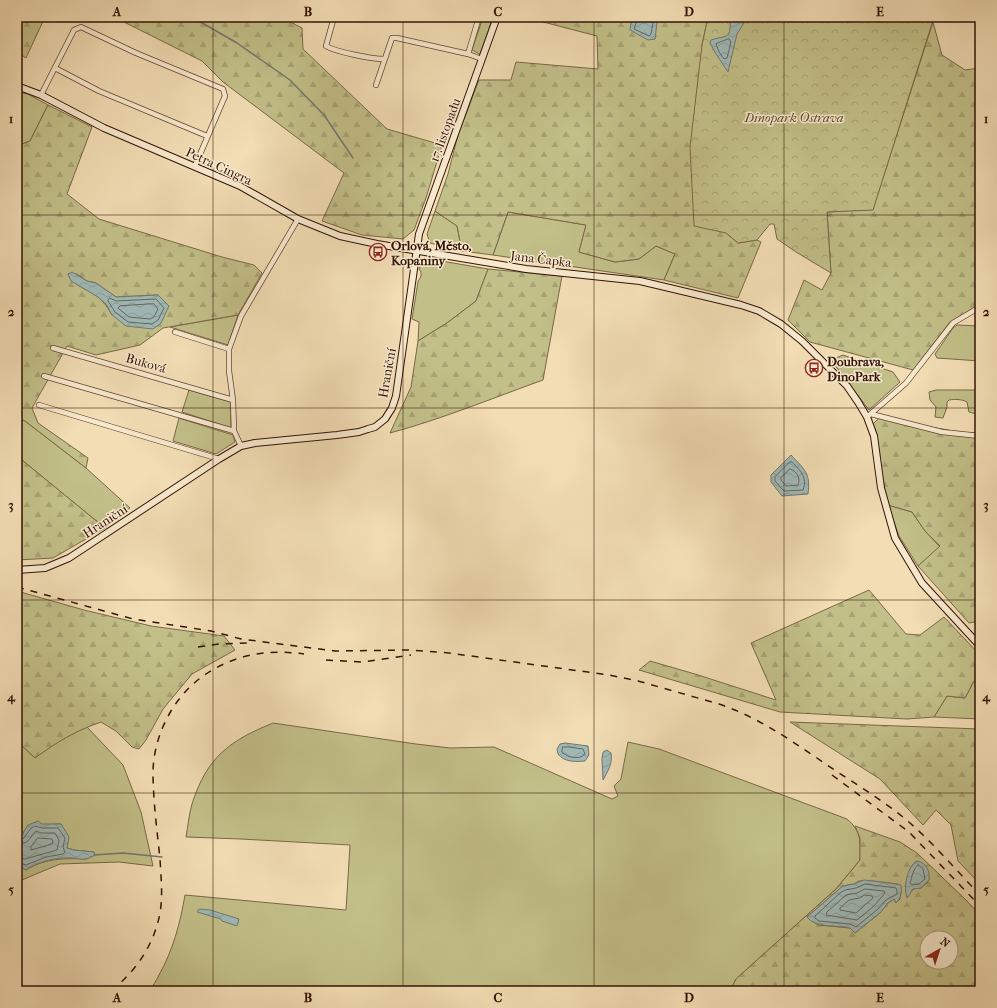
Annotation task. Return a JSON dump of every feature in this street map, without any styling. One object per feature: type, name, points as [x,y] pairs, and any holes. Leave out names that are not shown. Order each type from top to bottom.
[{"type":"main road","points":[[17,982],[21,991]]},
{"type":"street","points":[[334,17],[326,46],[342,51],[384,59]]},
{"type":"street","points":[[468,54],[477,17]]},
{"type":"street","name":"17. listopadu","points":[[416,251],[419,234],[498,17]]},
{"type":"street","points":[[41,95],[74,30],[81,27],[136,53],[223,89],[225,96],[195,166]]},
{"type":"street","points":[[376,85],[392,38],[468,54],[482,59]]},
{"type":"street","points":[[55,68],[100,91],[207,136]]},
{"type":"street","name":"Petra Cingra","points":[[17,86],[41,95],[104,128],[240,186],[298,219],[340,236],[416,251]]},
{"type":"street","points":[[241,446],[234,431],[233,400],[229,371],[229,349],[242,316],[298,219]]},
{"type":"street","name":"Jana Čapka","points":[[416,251],[526,270],[640,281],[741,305],[759,311],[781,324],[802,341],[847,386],[869,416],[874,436],[881,488],[895,538],[922,584],[980,646]]},
{"type":"street","name":"Hraniční","points":[[17,570],[45,568],[69,558],[241,446],[268,441],[359,432],[375,427],[385,419],[392,408],[396,396],[416,251]]},
{"type":"street","points":[[869,416],[906,383],[953,323],[980,307]]},
{"type":"street","points":[[174,332],[229,349]]},
{"type":"street","name":"Buková","points":[[52,348],[233,400]]},
{"type":"street","points":[[44,376],[234,431]]},
{"type":"street","points":[[39,405],[219,459]]},
{"type":"street","points":[[869,416],[942,432],[980,436]]},
{"type":"green space","points":[[17,17],[45,17],[26,58],[17,52]]},
{"type":"green space","points":[[114,17],[281,17],[302,28],[303,49],[387,129],[442,145],[426,198],[414,230],[403,239],[362,235],[322,221],[344,173],[223,82],[202,61]]},
{"type":"green space","points":[[483,17],[493,17],[480,54],[472,50]]},
{"type":"green space","points":[[524,17],[708,17],[702,45],[726,233],[738,243],[757,240],[761,242],[738,298],[664,280],[675,254],[656,246],[639,259],[615,262],[579,252],[586,225],[508,212],[493,255],[462,251],[457,226],[435,211],[448,174],[458,135],[479,80],[511,80],[516,62],[598,69],[597,36]]},
{"type":"green space","name":"Dinopark Ostrava","points":[[708,17],[934,17],[873,210],[827,212],[831,273],[777,239],[774,224],[770,224],[757,240],[738,243],[726,233],[694,226],[690,147],[702,45]]},
{"type":"green space","points":[[933,22],[942,55],[965,70],[980,68],[980,304],[950,322],[913,370],[810,342],[788,320],[804,280],[822,290],[831,273],[827,212],[873,209]]},
{"type":"green space","points":[[17,92],[28,94],[48,105],[30,141],[17,146]]},
{"type":"green space","points":[[48,105],[92,127],[67,194],[99,219],[222,257],[254,265],[262,273],[238,315],[163,328],[140,345],[96,355],[67,346],[32,408],[38,423],[88,458],[86,468],[25,421],[17,417],[17,146],[30,141]],"holes":[[[68,274],[77,274],[87,281],[96,283],[116,297],[158,295],[112,315],[100,299],[73,282]]]},
{"type":"green space","points":[[435,211],[457,226],[462,251],[430,243],[427,234]]},
{"type":"green space","points":[[508,212],[586,225],[579,252],[615,262],[639,259],[656,246],[675,254],[664,280],[493,255]]},
{"type":"green space","points":[[424,258],[488,269],[476,301],[447,323],[418,341],[419,322],[412,319],[418,282],[421,276],[419,269]]},
{"type":"green space","points":[[488,269],[562,276],[543,380],[448,415],[390,433],[411,387],[418,341],[447,323],[476,301]]},
{"type":"green space","points":[[238,315],[228,345],[170,327]]},
{"type":"green space","points":[[957,325],[980,326],[980,361],[937,358],[935,354],[953,328]]},
{"type":"green space","points":[[843,355],[893,372],[900,382],[869,410],[831,360]]},
{"type":"green space","points":[[189,390],[231,402],[231,428],[182,412]]},
{"type":"green space","points":[[936,390],[980,390],[980,415],[969,412],[967,402],[954,399],[947,402],[947,407],[943,418],[935,417],[936,407],[930,400],[929,392]]},
{"type":"green space","points":[[17,417],[25,421],[86,468],[130,508],[105,528],[17,456]]},
{"type":"green space","points":[[179,418],[233,435],[235,442],[216,454],[173,441]]},
{"type":"green space","points":[[879,418],[965,433],[980,433],[980,621],[969,623],[918,566],[940,546],[925,531],[912,512],[888,505],[872,425]]},
{"type":"green space","points":[[17,456],[105,528],[53,558],[17,560]]},
{"type":"green space","points":[[888,505],[912,512],[925,531],[940,547],[918,566],[899,536]]},
{"type":"green space","points":[[869,590],[906,634],[920,635],[944,617],[980,655],[980,679],[974,681],[965,698],[947,696],[934,717],[907,719],[780,712],[639,670],[650,661],[776,700],[751,643]]},
{"type":"green space","points":[[17,591],[84,610],[151,626],[224,636],[235,650],[192,674],[163,709],[146,740],[139,749],[132,747],[116,731],[101,722],[66,737],[35,758],[17,741]]},
{"type":"green space","points":[[980,679],[980,719],[934,717],[947,696],[965,698],[974,681]]},
{"type":"green space","points":[[790,722],[980,729],[980,884],[958,861],[951,825],[936,810],[923,825],[880,779]]},
{"type":"green space","points":[[273,723],[450,748],[494,747],[612,799],[618,796],[614,786],[621,779],[628,742],[659,749],[847,819],[858,833],[860,842],[860,860],[836,889],[736,979],[730,991],[149,991],[164,966],[172,946],[181,916],[185,895],[346,910],[350,845],[186,837],[192,804],[205,774],[213,762],[232,744]]},
{"type":"green space","points":[[87,727],[123,765],[141,812],[153,866],[119,862],[60,864],[17,882],[17,865],[26,870],[48,861],[63,859],[87,859],[94,852],[67,848],[67,839],[61,824],[28,825],[22,835],[17,835],[17,741],[35,758],[55,742]]},
{"type":"green space","points":[[855,826],[900,842],[917,853],[980,915],[980,991],[730,991],[736,979],[836,889],[860,860],[860,838]],"holes":[[[917,861],[928,882],[921,888],[915,888],[912,891],[910,871],[911,867]],[[859,881],[897,884],[901,891],[900,899],[896,903],[894,899],[888,903],[881,912],[855,933],[850,928],[818,925],[807,917],[843,886],[854,884]]]},
{"type":"water","points":[[636,17],[655,17],[657,23],[655,39],[648,40],[630,30],[631,23]]},
{"type":"water","points":[[732,19],[736,19],[744,23],[737,34],[728,72],[710,43],[711,40],[724,37],[728,34],[730,31],[730,21]]},
{"type":"water","points":[[72,272],[87,281],[96,283],[116,297],[158,295],[169,306],[161,323],[153,329],[126,326],[112,315],[106,304],[98,297],[71,281],[68,274]]},
{"type":"water","points":[[791,455],[806,472],[809,487],[808,494],[782,496],[771,482],[771,475]]},
{"type":"water","points":[[565,743],[588,746],[589,755],[585,761],[570,761],[560,757],[557,749],[560,744]]},
{"type":"water","points":[[607,750],[611,753],[611,760],[610,767],[603,780],[602,759],[603,752]]},
{"type":"water","points":[[38,821],[42,824],[61,824],[69,837],[67,848],[94,852],[95,855],[87,859],[60,858],[50,860],[34,865],[26,870],[17,865],[17,835],[22,835],[28,825]]},
{"type":"water","points":[[917,861],[927,868],[929,880],[921,888],[913,889],[907,898],[905,888],[908,872]]},
{"type":"water","points":[[864,880],[901,885],[899,899],[896,903],[894,899],[888,903],[881,912],[855,933],[850,928],[820,925],[811,921],[807,917],[843,886]]},
{"type":"water","points":[[199,909],[210,910],[239,919],[237,926],[222,921],[221,919],[197,912]]},
{"type":"waterway","points":[[192,17],[237,43],[290,80],[324,115],[353,158]]},
{"type":"waterway","points":[[94,855],[123,853],[162,857]]},
{"type":"railway","points":[[17,587],[133,619],[211,631],[241,639],[335,651],[410,650],[449,653],[609,675],[638,681],[719,704],[746,715],[770,728],[888,805],[928,840],[980,895]]},
{"type":"railway","points":[[198,647],[219,644],[248,643]]},
{"type":"railway","points":[[111,991],[128,975],[143,956],[153,936],[160,913],[161,879],[154,804],[153,771],[157,743],[168,716],[184,693],[206,674],[217,667],[241,658],[266,653],[278,652],[304,654]]},
{"type":"railway","points":[[326,660],[362,662],[411,655]]},
{"type":"railway","points":[[832,775],[909,832],[980,906]]},
{"type":"place","name":"Orlová, Město, Kopaniny","points":[[378,252]]},
{"type":"place","name":"Doubrava, DinoPark","points":[[814,368]]}]
